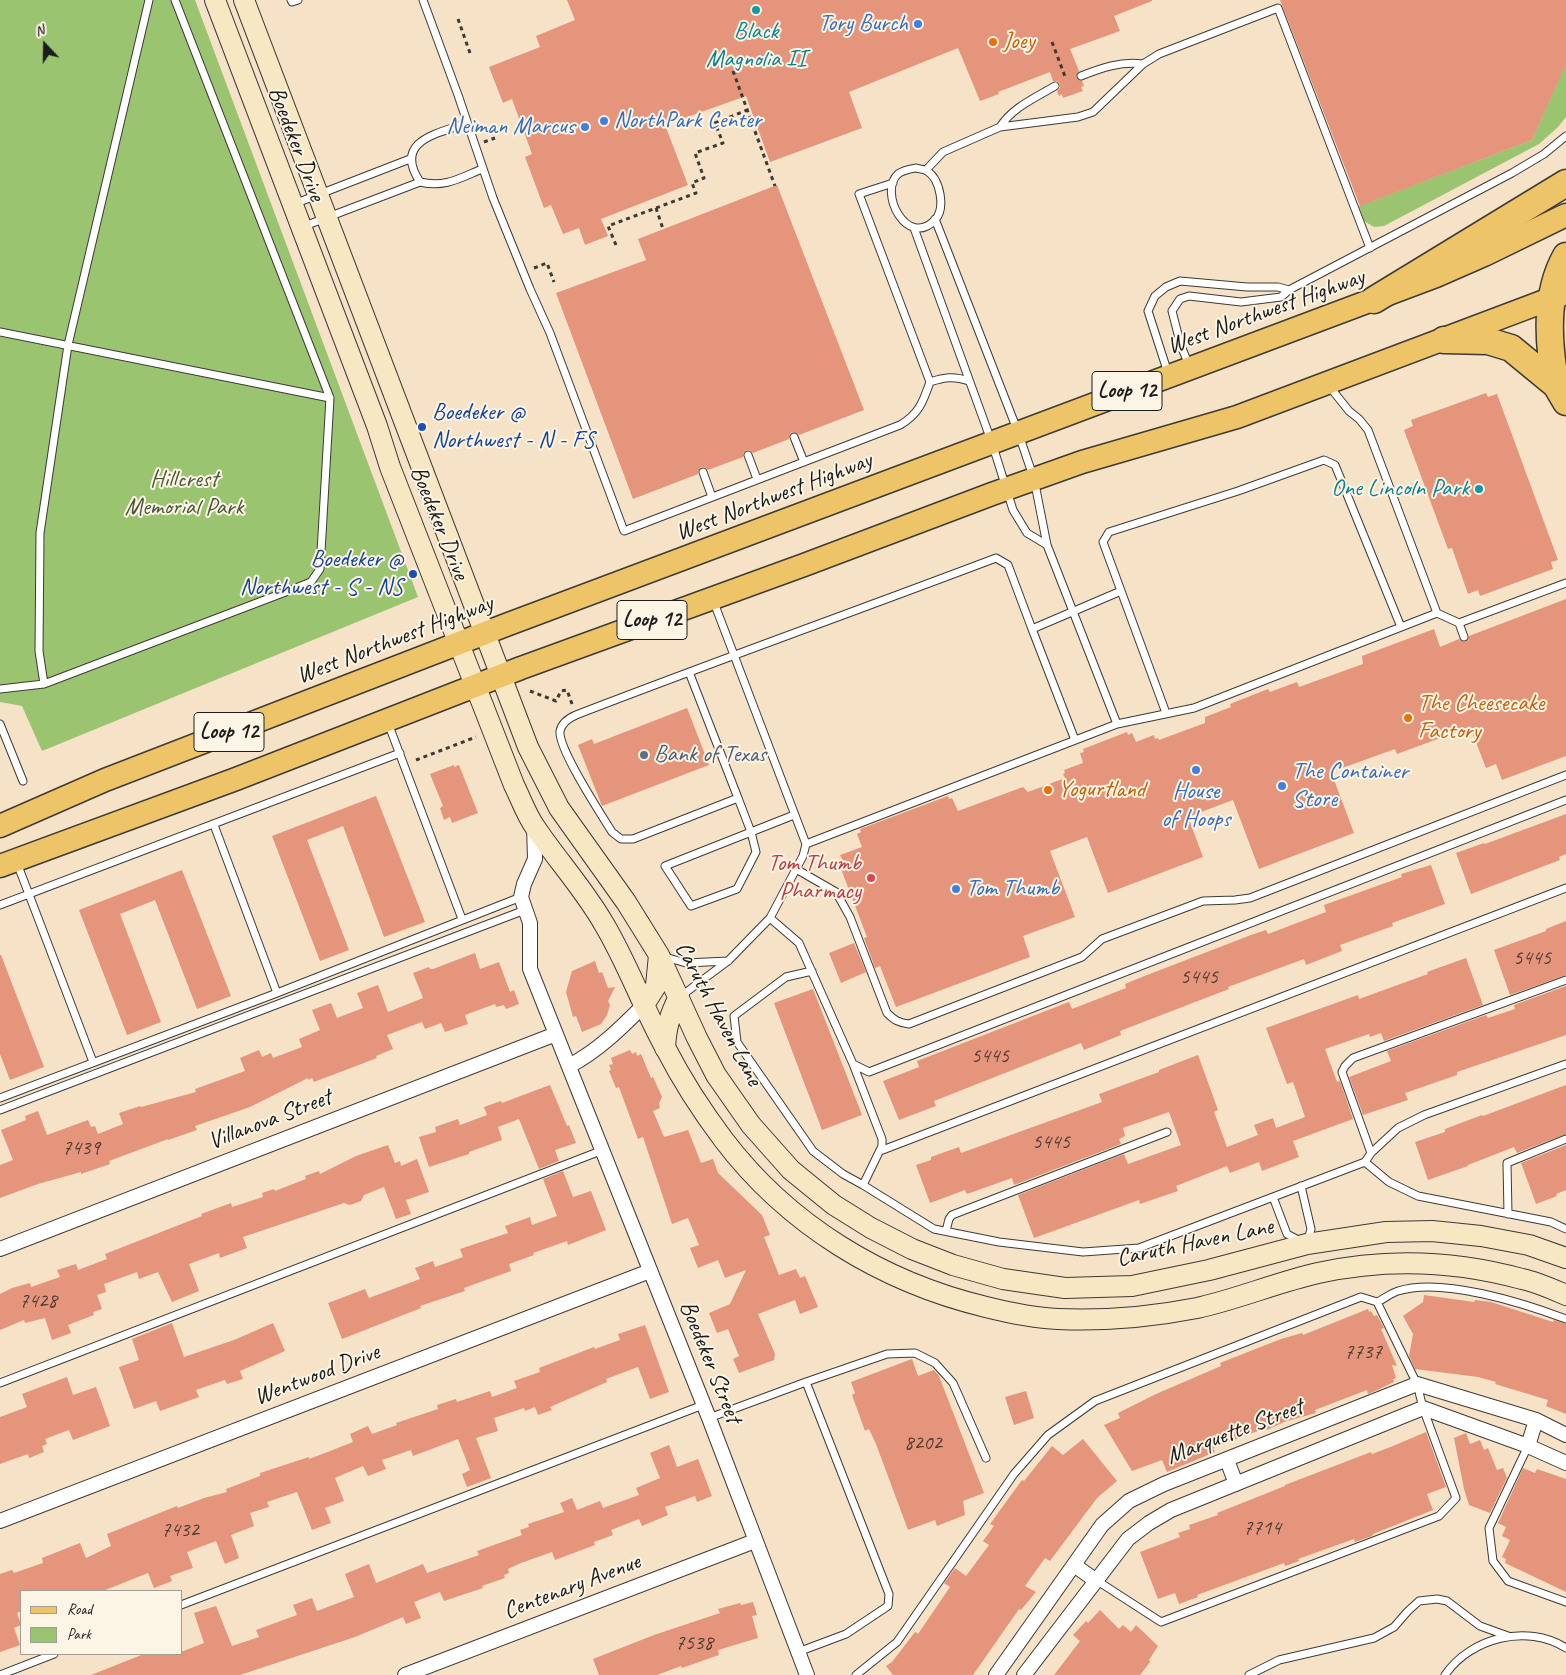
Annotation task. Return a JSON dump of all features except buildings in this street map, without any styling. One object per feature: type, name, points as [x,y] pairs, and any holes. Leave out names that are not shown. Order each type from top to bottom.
[{"type":"highway","points":[[1374,300],[1566,183]]},
{"type":"highway","points":[[1561,394],[1550,354],[1550,314],[1559,296],[1556,278],[1566,256]]},
{"type":"highway","points":[[1444,340],[1488,341],[1511,348],[1561,394]]},
{"type":"main road","name":"Boedeker Drive","points":[[215,0],[377,426],[390,467],[514,785],[534,825]]},
{"type":"main road","name":"Boedeker Drive","points":[[244,0],[485,634]]},
{"type":"main road","name":"West Northwest Highway","points":[[0,826],[105,780],[459,643],[1374,300],[1484,255],[1566,215]]},
{"type":"main road","name":"Loop 12","points":[[8,863],[236,779],[475,685],[1006,489],[1082,462],[1237,417],[1559,296]]},
{"type":"main road","name":"Caruth Haven Lane","points":[[485,634],[528,747],[556,802],[626,902],[659,955],[697,1038],[716,1074],[751,1125],[791,1170],[842,1210],[871,1228],[920,1252],[953,1265],[1003,1279],[1074,1288],[1132,1286],[1209,1270],[1307,1244],[1386,1232],[1432,1231],[1481,1236],[1528,1245],[1566,1258]]},
{"type":"main road","points":[[534,825],[578,884],[604,924],[631,974],[665,1048],[723,1139],[753,1174],[784,1205],[819,1234],[865,1262],[902,1280],[958,1300],[1010,1313],[1055,1319],[1105,1320],[1151,1316],[1200,1307],[1320,1273],[1390,1262],[1465,1266],[1525,1279],[1566,1294]]},
{"type":"main road","points":[[644,1005],[656,986],[659,955]]},
{"type":"main road","points":[[631,974],[679,997],[671,1012],[666,1029],[665,1048]]},
{"type":"main road","points":[[1307,1244],[1320,1273]]},
{"type":"street","name":"Boedeker Drive","points":[[534,825],[535,859],[524,884],[523,903],[530,923],[530,970],[569,1066]]},
{"type":"street","points":[[569,1066],[600,1046],[644,1005]]},
{"type":"street","name":"Villanova Street","points":[[0,1249],[556,1034]]},
{"type":"street","name":"Boedeker Street","points":[[569,1066],[709,1418],[806,1675]]},
{"type":"street","name":"Wentwood Drive","points":[[0,1521],[650,1272]]},
{"type":"street","points":[[1417,1384],[1536,1420],[1566,1435]]},
{"type":"street","name":"Marquette Street","points":[[996,1675],[1102,1525],[1129,1501],[1164,1484],[1417,1384]]},
{"type":"street","points":[[1423,1408],[1528,1446],[1566,1463]]},
{"type":"street","name":"Marquette Street","points":[[1024,1675],[1128,1539],[1149,1523],[1171,1510],[1423,1408]]},
{"type":"street","points":[[1528,1446],[1536,1420]]},
{"type":"street","points":[[1227,1460],[1236,1484]]},
{"type":"street","name":"Centenary Avenue","points":[[405,1675],[755,1541]]},
{"type":"street","points":[[1074,1565],[1095,1580]]},
{"type":"lane","points":[[44,684],[40,651],[40,533],[68,345],[149,0]]},
{"type":"lane","points":[[0,689],[44,684],[311,582],[320,569],[330,398],[175,0]]},
{"type":"lane","points":[[291,0],[292,2],[298,0]]},
{"type":"lane","points":[[423,0],[458,95],[482,169],[523,272],[550,333],[624,531],[900,425],[912,418],[922,403],[930,382],[859,194],[892,183]]},
{"type":"lane","points":[[926,170],[942,152],[1000,127],[1078,118],[1093,112],[1144,64],[1159,54],[1190,40],[1278,8],[1370,248]]},
{"type":"lane","points":[[1080,76],[1113,66],[1131,63],[1144,64]]},
{"type":"lane","points":[[1000,127],[1015,110],[1055,86]]},
{"type":"lane","points":[[420,182],[413,171],[410,159],[414,148],[422,141],[467,123]]},
{"type":"lane","points":[[1190,368],[1181,346],[1172,311],[1180,299],[1189,296],[1241,302],[1281,297],[1289,290],[1512,173],[1544,154],[1566,136]]},
{"type":"lane","points":[[293,205],[410,159]]},
{"type":"lane","points":[[302,227],[420,182],[440,185],[482,169]]},
{"type":"lane","points":[[908,169],[926,170],[935,182],[940,197],[940,212],[936,219],[922,227],[914,228],[906,224],[896,210],[892,199],[892,183],[899,173],[908,169]]},
{"type":"lane","points":[[936,219],[1018,432],[1034,479],[1047,545],[1118,724]]},
{"type":"lane","points":[[914,228],[992,443],[1013,510],[1027,533],[1047,545]]},
{"type":"lane","points":[[1169,376],[1148,311],[1155,296],[1166,287],[1180,281],[1247,287],[1278,287],[1289,290]]},
{"type":"lane","points":[[0,332],[330,398]]},
{"type":"lane","points":[[930,382],[943,377],[956,377],[969,381]]},
{"type":"lane","points":[[1327,384],[1348,411],[1359,418],[1368,430],[1437,613],[1459,623],[1566,583]]},
{"type":"lane","points":[[794,437],[804,462]]},
{"type":"lane","points":[[748,455],[757,480]]},
{"type":"lane","points":[[1166,713],[1104,542],[1109,532],[1238,491],[1324,460],[1335,466],[1401,627]]},
{"type":"lane","points":[[703,472],[712,496]]},
{"type":"lane","points":[[738,798],[634,839],[621,839],[612,832],[564,749],[560,731],[567,719],[576,715],[734,654],[996,558],[1008,565],[1075,740]]},
{"type":"lane","points":[[1032,629],[1122,591]]},
{"type":"lane","points":[[679,997],[728,961],[770,918],[803,856],[806,844],[712,598]]},
{"type":"lane","points":[[806,844],[1118,724],[1194,708],[1437,613]]},
{"type":"lane","points":[[1459,623],[1464,638]]},
{"type":"lane","points":[[689,672],[751,832],[756,852],[737,888],[691,906],[665,866],[751,832],[794,815]]},
{"type":"lane","points":[[387,720],[462,919]]},
{"type":"lane","points":[[0,724],[23,781]]},
{"type":"lane","points":[[0,906],[400,753]]},
{"type":"lane","points":[[796,869],[836,892],[850,917],[887,1013],[893,1020],[909,1024],[1082,957],[1102,939],[1202,901],[1250,898],[1566,775]]},
{"type":"lane","points":[[853,1064],[869,1072],[1566,800]]},
{"type":"lane","points":[[214,825],[277,993]]},
{"type":"lane","points":[[8,863],[28,894],[93,1062]]},
{"type":"lane","points":[[880,1151],[1566,888]]},
{"type":"lane","points":[[0,1098],[277,993],[462,919],[523,903]]},
{"type":"lane","points":[[0,1110],[523,903]]},
{"type":"lane","points":[[770,918],[799,943],[853,1064],[882,1139],[880,1151],[863,1185]]},
{"type":"lane","points":[[659,955],[686,963],[728,961]]},
{"type":"lane","points":[[812,971],[786,977],[734,1016],[737,1042],[813,1150],[842,1174],[934,1229],[1000,1242],[1083,1252],[1139,1248],[1366,1162],[1371,1153],[1398,1128],[1424,1115],[1566,1064]]},
{"type":"lane","points":[[1371,1153],[1342,1072],[1344,1066],[1353,1058],[1566,980]]},
{"type":"lane","points":[[946,1231],[948,1219],[952,1215],[1167,1132]]},
{"type":"lane","points":[[1508,1214],[1507,1163],[1566,1139]]},
{"type":"lane","points":[[0,1383],[603,1150]]},
{"type":"lane","points":[[1366,1162],[1389,1182],[1418,1196],[1551,1222],[1566,1229]]},
{"type":"lane","points":[[1273,1197],[1287,1234],[1307,1244],[1311,1229],[1301,1186]]},
{"type":"lane","points":[[856,1675],[897,1642],[1014,1474],[1048,1436],[1095,1402],[1361,1297],[1378,1302],[1398,1291],[1429,1286],[1474,1292],[1528,1304],[1566,1318]]},
{"type":"lane","points":[[1095,1580],[1161,1622],[1439,1516],[1456,1498],[1423,1408],[1417,1384],[1378,1302]]},
{"type":"lane","points":[[709,1418],[887,1354],[915,1353],[934,1363],[953,1383],[986,1458]]},
{"type":"lane","points":[[798,1652],[846,1634],[888,1606],[889,1594],[806,1382]]},
{"type":"lane","points":[[182,1605],[703,1405]]},
{"type":"lane","points":[[1528,1446],[1490,1528],[1493,1561],[1508,1581],[1566,1602]]},
{"type":"lane","points":[[1249,1675],[1280,1660],[1374,1638],[1394,1627],[1419,1601],[1437,1599],[1447,1602],[1480,1626],[1508,1636]]},
{"type":"lane","points":[[1445,1675],[1461,1657],[1489,1641],[1508,1636],[1525,1635],[1541,1637],[1566,1648]]},
{"type":"lane","points":[[0,1675],[51,1655]]},
{"type":"path","points":[[458,19],[470,53]]},
{"type":"path","points":[[1052,42],[1067,81]]},
{"type":"path","points":[[733,71],[775,186]]},
{"type":"path","points":[[616,245],[608,226],[696,193],[692,183],[704,178],[695,153],[723,143],[716,123],[748,110]]},
{"type":"path","points":[[656,208],[663,230]]},
{"type":"path","points":[[547,263],[554,282]]},
{"type":"path","points":[[530,691],[556,701],[561,692],[567,690],[576,715]]},
{"type":"path","points":[[416,760],[481,735]]},
{"type":"green space","name":"Hillcrest Memorial Park","points":[[0,0],[195,0],[418,597],[42,751],[22,706],[0,702]]},
{"type":"green space","points":[[1566,63],[1566,117],[1539,144],[1384,226],[1374,227],[1364,221],[1359,206],[1532,140]]},
{"type":"place","name":"Black Magnolia II","points":[[756,10]]},
{"type":"place","name":"Tory Burch","points":[[918,24]]},
{"type":"place","name":"Joey","points":[[993,42]]},
{"type":"place","name":"NorthPark Center","points":[[604,121]]},
{"type":"place","name":"Neiman Marcus","points":[[585,127]]},
{"type":"place","name":"Boedeker @ Northwest - N - FS","points":[[422,427]]},
{"type":"place","name":"One Lincoln Park","points":[[1479,489]]},
{"type":"place","name":"Boedeker @ Northwest - S - NS","points":[[413,574]]},
{"type":"place","name":"The Cheesecake Factory","points":[[1408,718]]},
{"type":"place","name":"Bank of Texas","points":[[644,755]]},
{"type":"place","name":"House of Hoops","points":[[1196,770]]},
{"type":"place","name":"The Container Store","points":[[1282,786]]},
{"type":"place","name":"Yogurtland","points":[[1048,790]]},
{"type":"place","name":"Tom Thumb Pharmacy","points":[[871,878]]},
{"type":"place","name":"Tom Thumb","points":[[956,889]]}]
